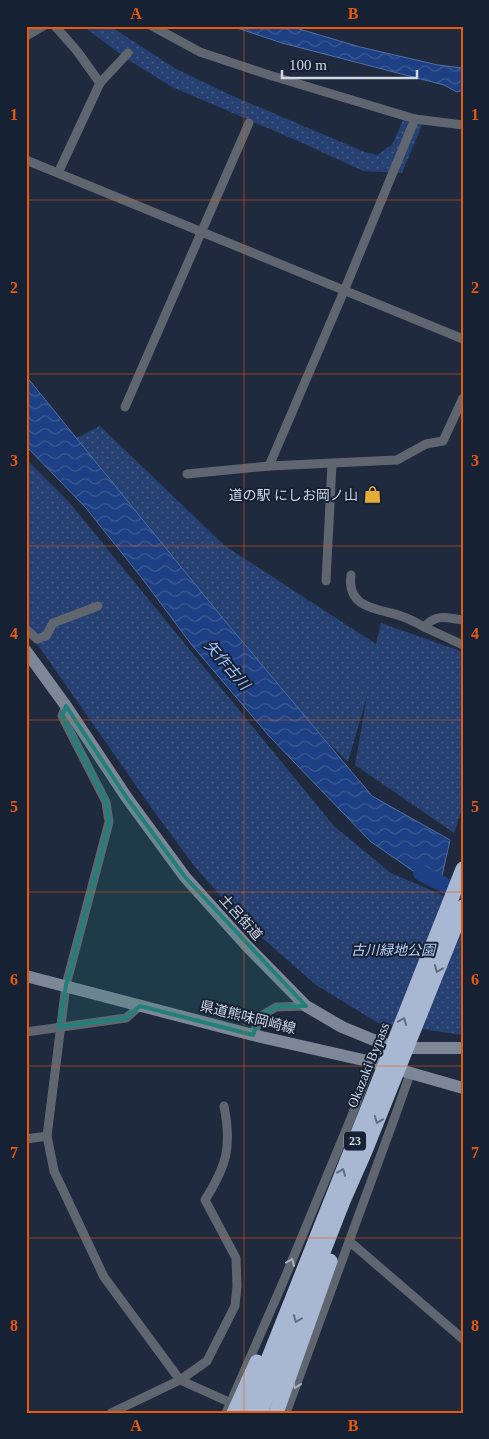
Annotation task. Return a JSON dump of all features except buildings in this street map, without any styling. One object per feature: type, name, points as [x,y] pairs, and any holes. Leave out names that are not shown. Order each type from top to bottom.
[{"type":"highway","name":"Okazaki Bypass","points":[[247,1413],[463,869]]},
{"type":"highway","name":"23","points":[[260,1413],[343,1201],[366,1151],[463,907]]},
{"type":"highway","name":"23","points":[[276,1413],[338,1236],[343,1201]]},
{"type":"highway","name":"23","points":[[232,1408],[281,1312],[310,1241],[318,1231]]},
{"type":"street","points":[[26,36],[43,26]]},
{"type":"street","points":[[55,26],[77,51],[100,83]]},
{"type":"street","points":[[152,26],[200,52],[415,119],[463,126]]},
{"type":"street","points":[[58,173],[100,83],[128,53]]},
{"type":"street","points":[[269,466],[415,119]]},
{"type":"street","points":[[125,407],[249,123]]},
{"type":"street","points":[[26,160],[463,339]]},
{"type":"street","points":[[188,474],[269,466],[397,460],[426,444],[443,441],[463,398]]},
{"type":"street","points":[[326,581],[332,464]]},
{"type":"street","points":[[351,575],[350,583],[360,602],[368,607],[392,613],[463,646]]},
{"type":"street","points":[[26,629],[37,639],[40,639],[46,636],[53,623],[98,606]]},
{"type":"street","points":[[424,627],[431,620],[440,617],[463,620]]},
{"type":"street","name":"土呂街道","points":[[26,651],[66,706],[127,798],[185,877],[246,946],[306,1006],[342,1027],[381,1043],[405,1048],[463,1048]]},
{"type":"street","points":[[66,706],[62,716],[106,802],[109,822],[66,985],[47,1136],[54,1171],[104,1277],[180,1380],[232,1408],[255,1413]]},
{"type":"street","name":"県道熊味岡崎線","points":[[26,976],[140,1006],[372,1062],[463,1088]]},
{"type":"street","points":[[26,1032],[126,1018],[140,1006]]},
{"type":"street","points":[[253,1034],[261,1016],[276,1007],[306,1006]]},
{"type":"street","points":[[226,1413],[232,1408],[372,1062]]},
{"type":"street","points":[[286,1413],[410,1074]]},
{"type":"street","points":[[111,1413],[180,1380],[207,1361],[235,1306],[237,1286],[236,1258],[205,1200],[220,1176],[228,1148],[228,1127],[224,1106]]},
{"type":"street","points":[[26,1139],[47,1136]]},
{"type":"street","points":[[349,1240],[463,1339]]},
{"type":"highlighted area","points":[[66,706],[127,798],[185,877],[306,1006],[276,1007],[261,1016],[253,1035],[140,1006],[126,1018],[59,1027],[66,985],[109,822],[106,802],[62,716]]},
{"type":"green space","points":[[83,26],[110,26],[176,69],[235,97],[365,152],[377,155],[392,145],[404,118],[423,123],[402,173],[363,171],[172,87],[127,59]]},
{"type":"green space","points":[[100,426],[225,546],[376,644],[381,623],[463,652],[463,806],[454,833],[355,765],[367,696],[348,762],[225,643],[74,439]]},
{"type":"green space","name":"古川緑地公園","points":[[26,459],[69,502],[334,826],[391,873],[463,904],[463,1035],[378,1023],[316,985],[243,921],[195,867],[26,631]]},
{"type":"water","points":[[231,26],[289,26],[360,47],[438,65],[463,68],[463,90],[457,92],[444,85],[282,43]]},
{"type":"water","points":[[26,376],[225,621],[372,796],[450,840],[439,889],[370,841],[269,736],[191,644],[86,508],[26,446]]},
{"type":"waterway","name":"矢作古川","points":[[421,873],[463,895]]},
{"type":"place","name":"道の駅 にしお岡ノ山","points":[[372,495]]}]
